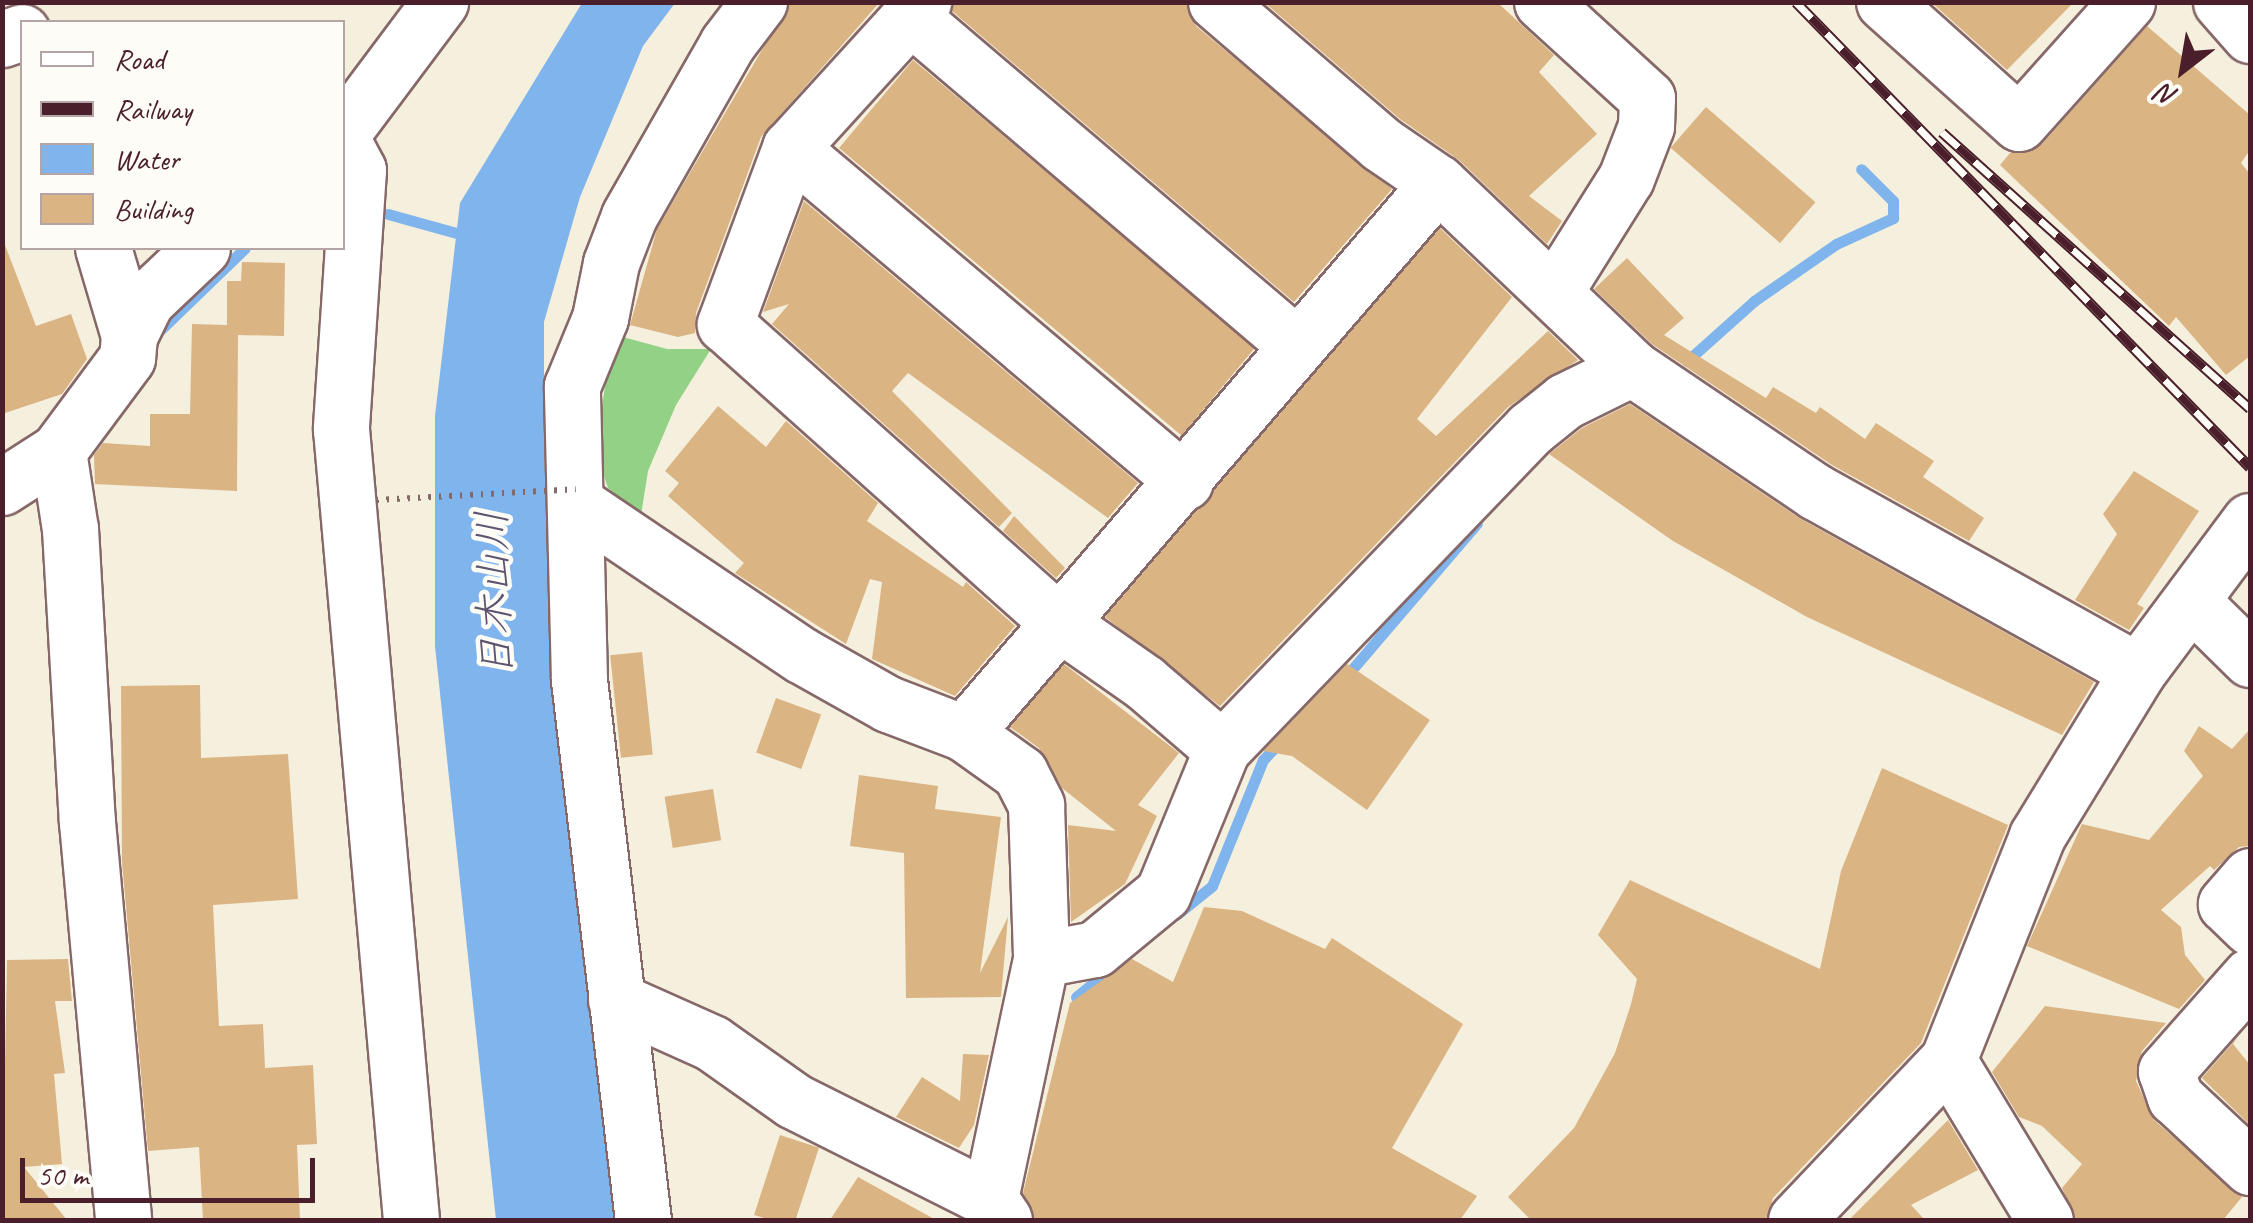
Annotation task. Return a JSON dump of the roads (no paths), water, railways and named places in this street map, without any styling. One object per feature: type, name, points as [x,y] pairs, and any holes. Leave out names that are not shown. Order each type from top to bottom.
[{"type":"street","points":[[345,132],[440,2]]},
{"type":"street","points":[[643,1220],[579,680],[572,386],[600,318],[611,262],[673,134],[759,2]]},
{"type":"street","points":[[1216,2],[1380,144],[1438,183],[1556,291],[1632,368],[1816,492],[2138,671]]},
{"type":"street","points":[[1542,2],[1647,98],[1646,126],[1626,178],[1556,291]]},
{"type":"street","points":[[1884,2],[2020,123],[2127,2]]},
{"type":"street","points":[[2221,2],[2250,36]]},
{"type":"street","points":[[1222,750],[1144,682],[1058,622],[725,324],[790,148],[917,10],[1295,344]]},
{"type":"street","points":[[345,142],[358,170],[341,429],[411,1220]]},
{"type":"street","points":[[790,148],[1184,482]]},
{"type":"street","points":[[964,733],[1184,482],[1295,344],[1438,183]]},
{"type":"street","points":[[105,250],[129,336]]},
{"type":"street","points":[[2,487],[58,451],[118,379],[129,336],[146,301],[200,250]]},
{"type":"street","points":[[1042,959],[1095,948],[1163,893],[1222,750],[1530,429],[1565,402],[1632,368]]},
{"type":"street","points":[[58,451],[70,529],[87,822],[123,1220]]},
{"type":"street","points":[[576,497],[801,655],[888,704],[964,733],[1020,773],[1036,805],[1042,959],[997,1210],[794,1101],[712,1042],[616,1000]]},
{"type":"street","points":[[1796,1220],[1948,1060],[2037,836],[2138,671],[2250,521]]},
{"type":"street","points":[[2193,602],[2250,659]]},
{"type":"street","points":[[2250,876],[2226,904],[2250,927]]},
{"type":"street","points":[[2250,976],[2166,1072],[2176,1098],[2250,1167]]},
{"type":"street","points":[[1948,1060],[2045,1220]]},
{"type":"water","name":"日木山川","points":[[582,3],[675,3],[643,46],[580,197],[544,322],[544,461],[622,1220],[496,1220],[435,646],[435,416],[460,203]]},
{"type":"waterway","points":[[1687,361],[1754,301],[1836,244],[1893,218],[1893,201],[1861,169]]},
{"type":"waterway","points":[[388,214],[471,237]]},
{"type":"waterway","points":[[157,333],[243,250]]},
{"type":"waterway","points":[[1343,680],[1477,523]]},
{"type":"waterway","points":[[1176,915],[1212,886],[1263,760],[1280,742]]},
{"type":"waterway","points":[[1076,997],[1112,968]]},
{"type":"railway","points":[[1796,2],[2250,467]]},
{"type":"railway","points":[[1942,132],[2250,408]]}]
